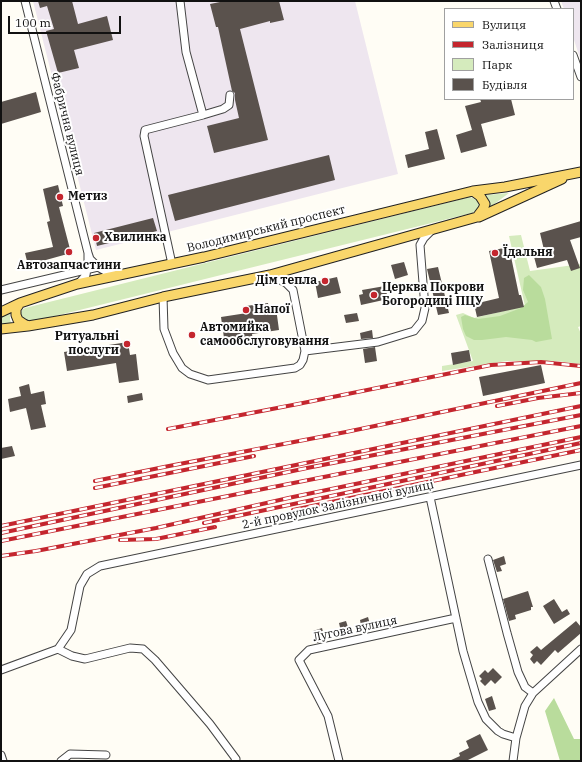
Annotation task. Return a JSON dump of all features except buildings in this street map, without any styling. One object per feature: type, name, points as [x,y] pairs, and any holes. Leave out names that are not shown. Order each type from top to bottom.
[{"type":"main road","name":"Володимирський проспект","points":[[1,312],[20,303],[77,284],[204,257],[473,191],[576,173]]},
{"type":"main road","name":"Володимирський проспект","points":[[1,329],[28,326],[93,314],[163,297],[270,275],[477,217],[576,173]]},
{"type":"main road","points":[[473,191],[480,196],[484,204],[483,209],[477,217]]},
{"type":"main road","points":[[20,303],[16,309],[16,315],[18,320],[28,326]]},
{"type":"street","name":"Фабрична вулиця","points":[[25,1],[88,253]]},
{"type":"street","points":[[180,1],[186,52],[203,115]]},
{"type":"street","points":[[574,58],[581,77]]},
{"type":"street","points":[[172,264],[144,136],[145,130],[223,109],[229,104],[230,95]]},
{"type":"street","points":[[305,351],[378,342],[414,331],[422,321],[425,308],[420,245],[432,229]]},
{"type":"street","points":[[88,253],[90,259],[98,267],[116,275]]},
{"type":"street","points":[[77,284],[86,275],[88,268],[88,253]]},
{"type":"street","points":[[1,290],[88,268],[98,267]]},
{"type":"street","points":[[163,297],[164,329],[173,353],[182,368],[190,374],[208,380],[295,368],[303,360],[305,351],[293,290],[286,283],[270,275]]},
{"type":"street","name":"2-й провулок Залізничної вулиці","points":[[58,649],[71,630],[80,586],[87,574],[100,566],[581,465]]},
{"type":"street","points":[[430,496],[463,651],[478,702],[486,719],[498,731],[516,738]]},
{"type":"street","points":[[488,559],[518,672],[525,687],[533,693]]},
{"type":"street","name":"Лугова вулиця","points":[[339,761],[328,716],[299,660],[309,650],[456,618]]},
{"type":"street","points":[[1,670],[58,649],[72,656],[85,659],[130,648],[144,649],[210,724],[236,759],[235,761]]},
{"type":"street","points":[[513,761],[516,738],[526,706],[533,693],[581,649]]},
{"type":"street","points":[[61,761],[70,754],[106,754]]},
{"type":"street","points":[[1,755],[3,761]]},
{"type":"shaded area","points":[[33,1],[355,1],[398,174],[96,250]]},
{"type":"shaded area","points":[[561,1],[581,1],[581,61],[574,40],[574,8],[564,8]]},
{"type":"green space","points":[[509,193],[489,208],[489,201],[486,195]]},
{"type":"green space","points":[[470,197],[477,200],[479,205],[477,210],[472,213],[27,323],[24,322],[20,315],[22,310],[25,308]]},
{"type":"green space","points":[[521,235],[530,271],[581,264],[581,326],[578,327],[581,334],[581,364],[556,361],[507,361],[442,371],[442,366],[473,361],[456,315],[463,313],[474,318],[525,306],[509,236]]},
{"type":"green space","points":[[529,275],[541,287],[545,299],[552,339],[536,342],[532,340],[506,337],[474,340],[466,336],[461,317],[465,315],[478,319],[500,316],[521,308],[528,302],[523,290],[524,278]]},
{"type":"green space","points":[[10,313],[10,320],[13,326],[1,326],[1,317]]},
{"type":"green space","points":[[554,698],[574,739],[581,739],[581,761],[560,761],[545,711]]},
{"type":"railway","points":[[168,429],[491,365],[541,362],[581,366]]},
{"type":"railway","points":[[95,481],[346,432],[581,383]]},
{"type":"railway","points":[[497,406],[538,398],[581,393]]},
{"type":"railway","points":[[1,526],[581,406]]},
{"type":"railway","points":[[1,533],[307,468],[581,415]]},
{"type":"railway","points":[[1,541],[581,426]]},
{"type":"railway","points":[[1,556],[36,551],[156,528],[293,497],[581,437]]},
{"type":"railway","points":[[204,523],[581,443]]},
{"type":"railway","points":[[293,510],[581,450]]},
{"type":"railway","points":[[95,488],[254,456]]},
{"type":"railway","points":[[120,540],[156,539],[215,527]]},
{"type":"place","name":"Метиз","points":[[60,197]]},
{"type":"place","name":"Хвилинка","points":[[96,238]]},
{"type":"place","name":"Автозапчастини","points":[[69,252]]},
{"type":"place","name":"Їдальня","points":[[495,253]]},
{"type":"place","name":"Дім тепла","points":[[325,281]]},
{"type":"place","name":"Церква Покрови Богородиці ПЦУ","points":[[374,295]]},
{"type":"place","name":"Напої","points":[[246,310]]},
{"type":"place","name":"Автомийка самообслуговування","points":[[192,335]]},
{"type":"place","name":"Ритуальні послуги","points":[[127,344]]}]
